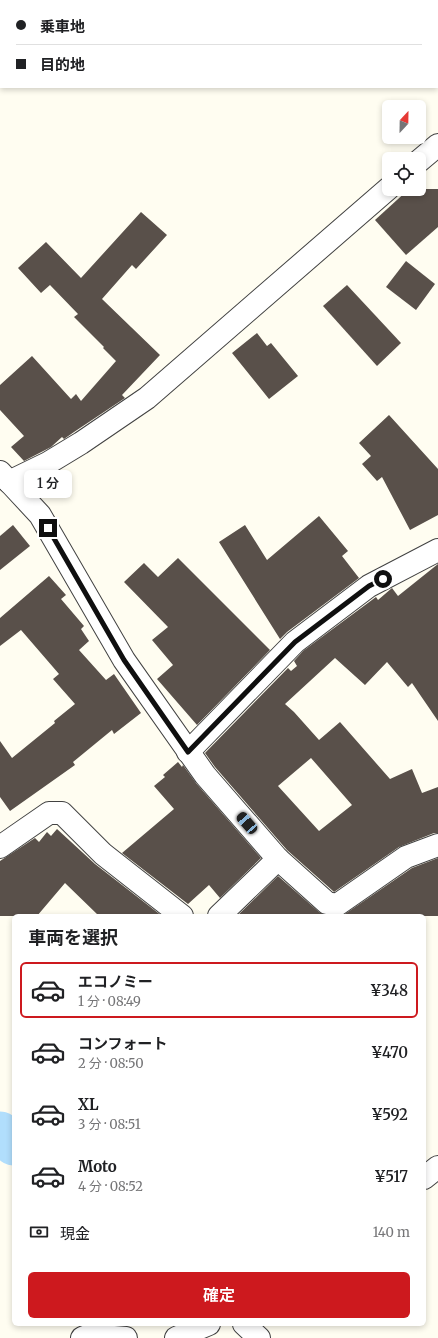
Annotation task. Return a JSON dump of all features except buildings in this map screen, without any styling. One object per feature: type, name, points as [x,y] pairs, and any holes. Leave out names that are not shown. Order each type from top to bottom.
[{"type":"street","points":[[426,156],[438,145]]},
{"type":"street","points":[[382,194],[147,398],[82,443],[48,463],[4,477],[40,515],[124,660],[205,775],[278,859],[327,903],[336,905],[406,857],[438,845]]},
{"type":"street","points":[[188,752],[295,642],[369,586],[438,550]]},
{"type":"street","points":[[0,847],[49,813],[62,813],[102,854],[179,914]]},
{"type":"street","points":[[221,914],[278,859]]},
{"type":"street","points":[[426,1176],[438,1167]]},
{"type":"street","points":[[176,1338],[204,1326]]},
{"type":"street","points":[[246,1326],[259,1338]]},
{"type":"street","points":[[82,1338],[89,1335],[126,1338]]},
{"type":"waterway","points":[[0,1133],[12,1142]]},
{"type":"route","points":[[48,528],[124,660],[188,752],[295,642],[369,586],[383,579]]}]
